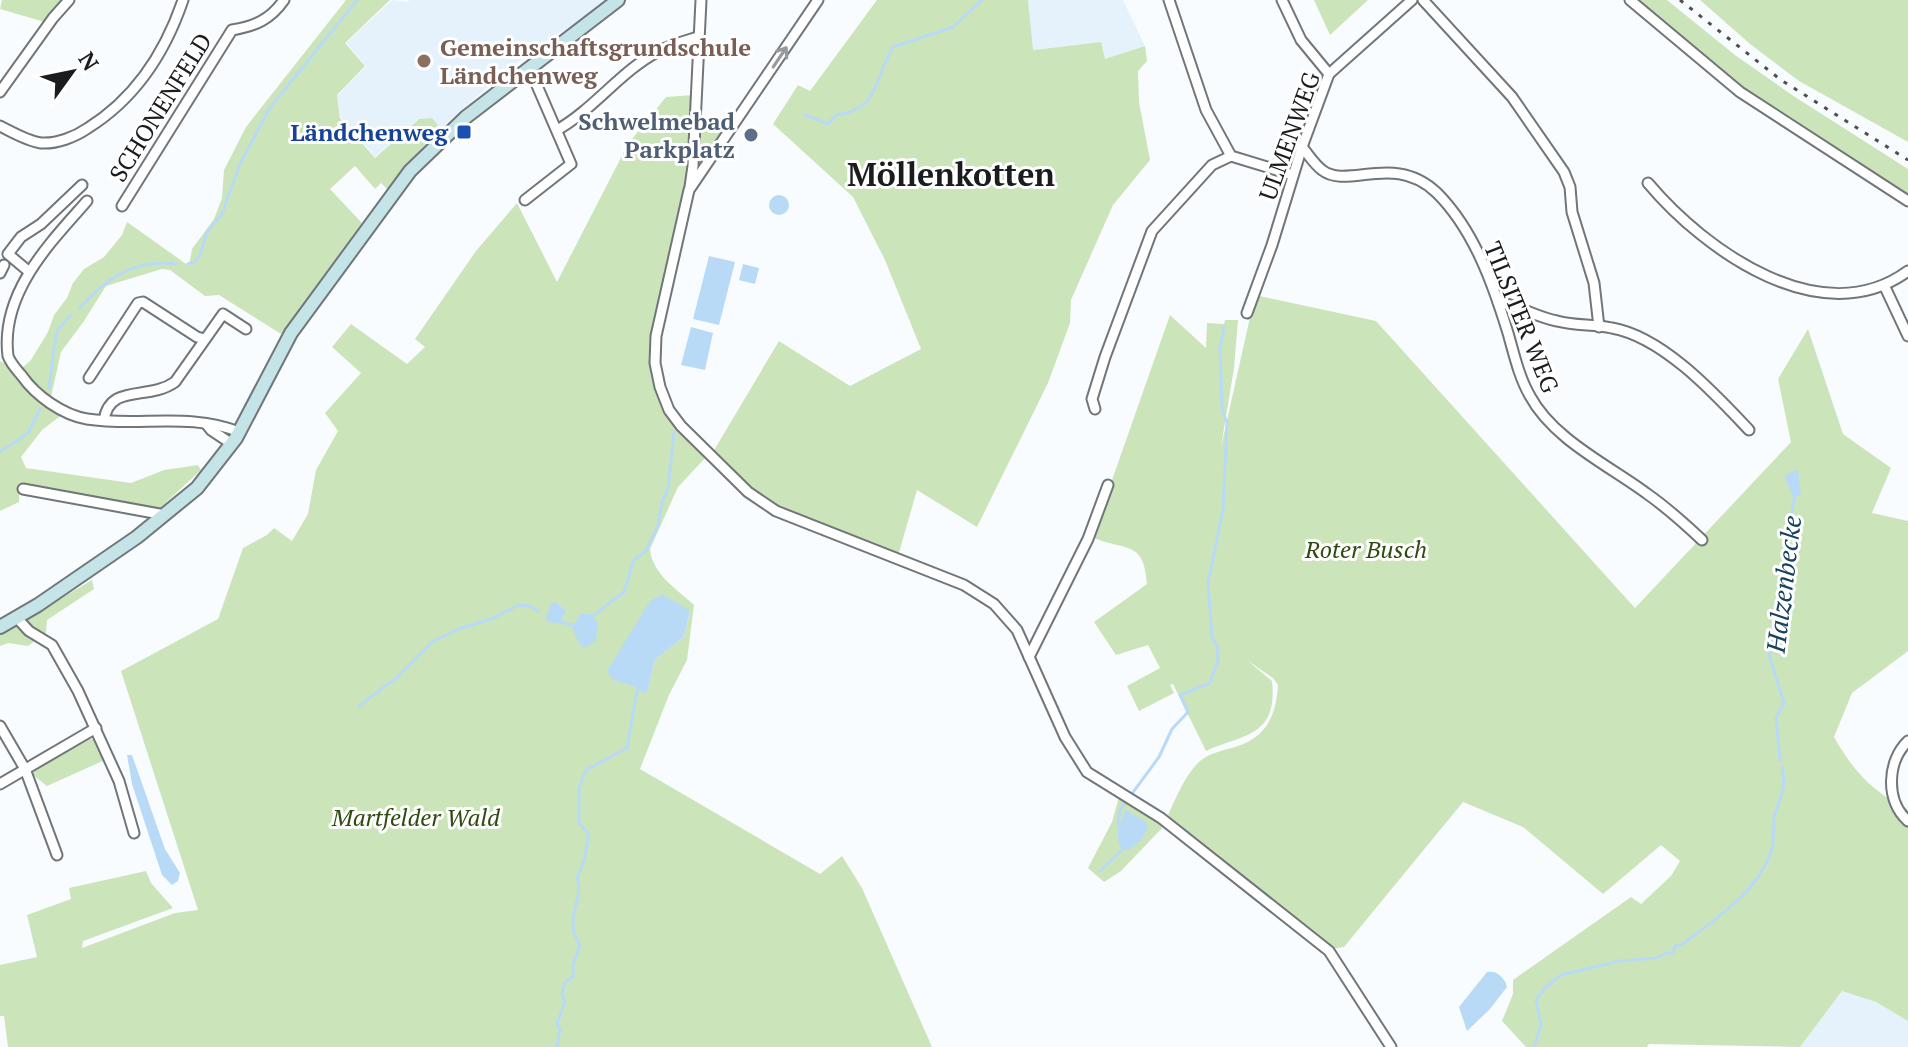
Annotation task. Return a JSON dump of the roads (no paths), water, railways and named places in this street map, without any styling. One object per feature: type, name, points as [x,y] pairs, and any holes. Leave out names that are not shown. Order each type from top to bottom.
[{"type":"main road","points":[[0,627],[166,515],[197,488],[235,438],[291,333],[401,182],[449,132],[618,0]]},
{"type":"street","points":[[0,92],[69,0]]},
{"type":"street","points":[[4,128],[39,143],[50,142],[83,132],[111,114],[146,76],[165,44],[183,0]]},
{"type":"street","name":"SCHONENFELD","points":[[122,206],[232,30],[268,19],[284,0]]},
{"type":"street","points":[[701,0],[689,190],[659,322],[655,363],[669,410],[681,426],[748,492],[776,511],[964,585],[994,604],[1017,630],[1072,750],[1087,772],[1161,818],[1329,951],[1391,1047]]},
{"type":"street","points":[[689,190],[818,0]]},
{"type":"street","points":[[1169,0],[1202,99],[1231,156]]},
{"type":"street","points":[[1282,0],[1301,40],[1329,74]]},
{"type":"street","name":"ULMENWEG","points":[[1247,313],[1329,74],[1412,0]]},
{"type":"street","points":[[1423,0],[1512,97],[1564,172],[1570,187],[1572,212],[1594,283],[1599,327]]},
{"type":"street","points":[[1630,0],[1740,92],[1908,201]]},
{"type":"street","points":[[557,130],[577,118],[646,58],[659,50],[698,37]]},
{"type":"street","points":[[525,200],[571,164],[535,81],[527,70]]},
{"type":"street","name":"TILSITER WEG","points":[[1302,147],[1322,170],[1332,175],[1384,171],[1403,174],[1431,188],[1447,205],[1473,244],[1498,302],[1522,379],[1538,410],[1566,436],[1668,509],[1702,540]]},
{"type":"street","points":[[1095,409],[1092,399],[1105,357],[1152,231],[1212,165],[1231,156],[1293,175]]},
{"type":"street","points":[[1648,183],[1682,219],[1716,245],[1783,283],[1835,295],[1862,292],[1884,285],[1908,271]]},
{"type":"street","points":[[27,270],[8,254],[21,237],[41,224],[82,185]]},
{"type":"street","points":[[87,201],[16,284],[3,319],[4,354],[37,394],[78,417],[215,424],[235,438]]},
{"type":"street","points":[[1884,285],[1908,336]]},
{"type":"street","points":[[89,378],[138,303],[143,302],[205,339]]},
{"type":"street","points":[[1498,302],[1516,305],[1551,320],[1579,327],[1613,328],[1668,354],[1707,386],[1749,430]]},
{"type":"street","points":[[104,420],[106,407],[112,400],[165,389],[175,382],[223,314],[246,329]]},
{"type":"street","points":[[1029,657],[1088,539],[1108,485]]},
{"type":"street","points":[[23,489],[166,515]]},
{"type":"street","points":[[17,618],[29,631],[52,645],[96,728],[119,781],[134,833]]},
{"type":"street","points":[[0,726],[25,769],[57,855]]},
{"type":"street","points":[[0,784],[96,728]]},
{"type":"street","points":[[1908,741],[1896,756],[1891,787],[1902,816],[1908,821]]},
{"type":"water","points":[[775,195],[783,195],[789,205],[783,215],[775,215],[769,209],[769,201]]},
{"type":"water","points":[[709,256],[735,262],[719,325],[693,319]]},
{"type":"water","points":[[743,264],[759,268],[755,284],[739,280]]},
{"type":"water","points":[[691,327],[713,333],[705,370],[681,365]]},
{"type":"water","points":[[1798,471],[1801,494],[1794,499],[1784,476]]},
{"type":"water","points":[[662,594],[690,611],[684,637],[655,660],[647,693],[613,680],[607,671],[650,601]]},
{"type":"water","points":[[556,602],[566,611],[559,624],[545,621],[550,604]]},
{"type":"water","points":[[580,614],[591,614],[598,624],[596,641],[584,648],[572,628]]},
{"type":"water","points":[[127,755],[132,755],[165,849],[180,873],[178,881],[172,885],[162,875],[132,784]]},
{"type":"water","points":[[1126,810],[1146,822],[1148,829],[1129,850],[1122,850],[1118,830]]},
{"type":"water","points":[[1487,972],[1500,975],[1507,987],[1467,1031],[1459,1007]]},
{"type":"waterway","points":[[188,264],[195,262],[200,255],[207,232],[222,214],[239,166],[269,109],[357,0]]},
{"type":"waterway","points":[[805,115],[828,124],[836,115],[861,107],[874,91],[893,47],[953,27],[982,0]]},
{"type":"waterway","points":[[80,308],[122,272],[148,264],[177,264]]},
{"type":"waterway","points":[[49,388],[57,334],[71,315]]},
{"type":"waterway","points":[[1118,826],[1120,810],[1159,757],[1172,729],[1188,712],[1180,695],[1210,683],[1218,660],[1217,646],[1212,637],[1208,583],[1223,510],[1227,423],[1222,409],[1220,348],[1224,327]]},
{"type":"waterway","points":[[0,452],[28,433],[40,409]]},
{"type":"waterway","points":[[593,616],[624,592],[634,560],[646,551],[658,525],[668,489],[674,432]]},
{"type":"waterway","name":"Halzenbecke","points":[[1780,760],[1776,718],[1784,703],[1769,655],[1794,499]]},
{"type":"waterway","points":[[359,706],[396,678],[433,641],[519,605],[530,606],[539,612]]},
{"type":"waterway","points":[[558,621],[572,625]]},
{"type":"waterway","points":[[557,1047],[560,1029],[557,1024],[565,1002],[562,994],[565,982],[573,977],[580,945],[573,918],[579,886],[577,878],[589,834],[579,823],[579,788],[586,770],[627,748],[637,690]]},
{"type":"waterway","name":"Halzenbecke","points":[[1534,1047],[1541,1025],[1536,1000],[1561,975],[1673,953],[1675,946],[1707,926],[1745,893],[1771,852],[1774,820],[1783,787],[1782,767]]},
{"type":"waterway","points":[[1100,871],[1122,850]]},
{"type":"railway","points":[[1680,0],[1781,80],[1908,160]]},
{"type":"place","name":"Gemeinschaftsgrundschule Ländchenweg","points":[[424,61]]},
{"type":"place","name":"Ländchenweg","points":[[464,132]]},
{"type":"place","name":"Schwelmebad Parkplatz","points":[[751,135]]},
{"type":"district","name":"Möllenkotten","points":[[951,174]]},
{"type":"park label","name":"Roter Busch","points":[[1366,549]]},
{"type":"park label","name":"Martfelder Wald","points":[[416,817]]}]
